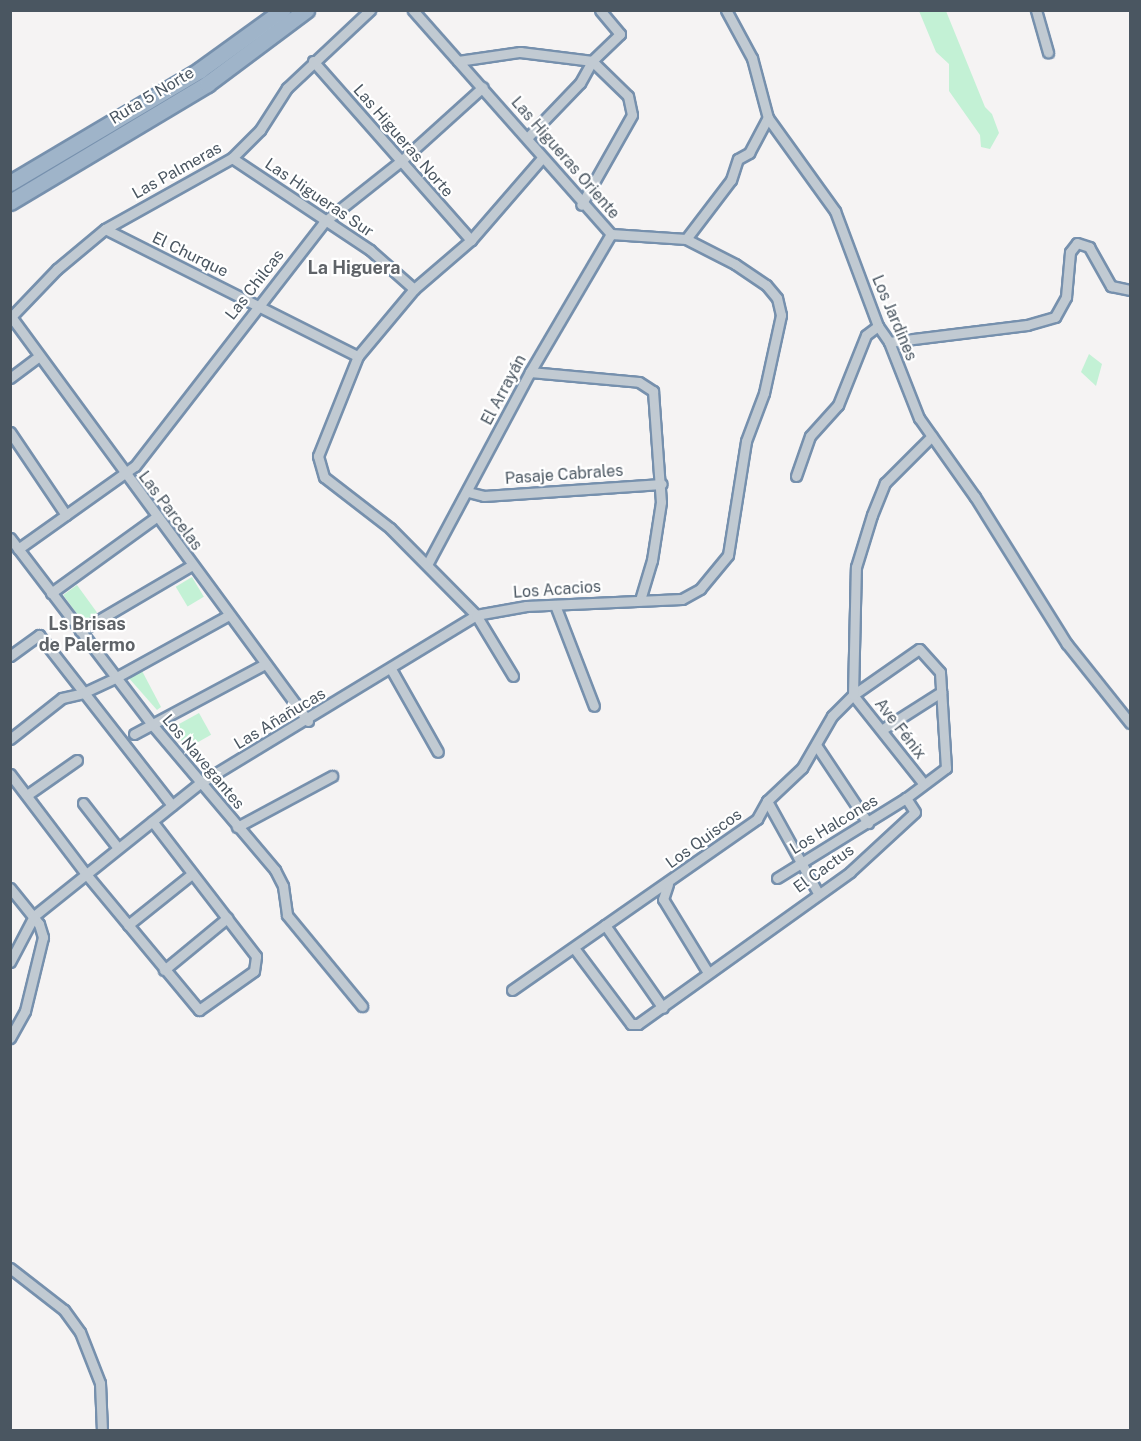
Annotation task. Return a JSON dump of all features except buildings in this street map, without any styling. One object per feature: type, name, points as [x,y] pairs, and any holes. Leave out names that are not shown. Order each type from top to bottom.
[{"type":"highway","name":"Ruta 5 Norte","points":[[10,183],[200,70],[283,10]]},
{"type":"highway","name":"Ruta 5 Norte","points":[[10,202],[207,84],[306,10]]},
{"type":"street","name":"Las Palmeras","points":[[11,318],[57,269],[105,229],[232,158],[260,130],[287,88],[370,10]]},
{"type":"street","name":"Las Higueras Oriente","points":[[413,10],[528,136],[542,158],[582,205],[611,234],[686,239],[766,285],[777,298],[781,315],[764,393],[746,441],[729,555],[692,595],[640,600]]},
{"type":"street","points":[[528,136],[580,83],[592,61],[620,34],[600,10]]},
{"type":"street","name":"Los Jardines","points":[[726,10],[752,58],[768,118],[835,211],[878,326],[889,342],[919,418],[1058,628],[1131,723]]},
{"type":"street","points":[[1036,10],[1048,52]]},
{"type":"street","points":[[458,61],[520,52],[592,61],[628,96],[633,108],[582,205]]},
{"type":"street","name":"Las Higueras Norte","points":[[313,62],[471,240]]},
{"type":"street","name":"Las Chilcas","points":[[18,549],[135,466],[324,222],[401,161],[483,87]]},
{"type":"street","points":[[686,239],[695,224],[704,219],[731,180],[738,159],[749,153],[768,118]]},
{"type":"street","name":"Las Higueras Sur","points":[[232,158],[324,222],[370,250],[414,289]]},
{"type":"street","points":[[513,676],[476,615],[428,563],[390,528],[344,495],[324,477],[320,467],[321,445],[358,356],[414,289],[471,240],[542,158]]},
{"type":"street","name":"El Churque","points":[[105,229],[358,356]]},
{"type":"street","name":"El Arrayán","points":[[428,563],[468,492],[530,372],[611,234]]},
{"type":"street","points":[[889,342],[1027,325],[1056,317],[1066,297],[1070,252],[1077,243],[1084,243],[1095,254],[1111,286],[1131,291]]},
{"type":"street","name":"Las Parcelas","points":[[11,318],[308,721]]},
{"type":"street","points":[[796,476],[810,436],[838,405],[866,335],[878,326]]},
{"type":"street","points":[[10,378],[39,356]]},
{"type":"street","points":[[530,372],[639,382],[651,387],[656,399],[662,484],[656,540],[640,600]]},
{"type":"street","points":[[10,432],[66,515]]},
{"type":"street","points":[[853,694],[858,553],[885,483],[932,436]]},
{"type":"street","name":"Pasaje Cabrales","points":[[468,492],[484,496],[662,484]]},
{"type":"street","points":[[51,592],[156,516]]},
{"type":"street","name":"Los Navegantes","points":[[10,538],[150,722],[279,875],[287,915],[362,1006]]},
{"type":"street","points":[[80,631],[192,565]]},
{"type":"street","name":"Los Acacios","points":[[476,615],[519,607],[640,600]]},
{"type":"street","points":[[555,605],[594,706]]},
{"type":"street","points":[[10,739],[62,698],[83,693],[115,678],[229,615]]},
{"type":"street","name":"Las Añañucas","points":[[10,962],[34,916],[200,783],[308,721],[476,615]]},
{"type":"street","points":[[10,656],[39,635],[172,805]]},
{"type":"street","name":"Los Quiscos","points":[[512,990],[668,884],[757,819],[767,801],[802,768],[832,716],[853,694],[919,649],[940,672],[941,693]]},
{"type":"street","points":[[134,734],[150,722],[265,664]]},
{"type":"street","points":[[391,669],[438,752]]},
{"type":"street","points":[[883,729],[941,693],[946,768],[906,798]]},
{"type":"street","name":"Ave Fénix","points":[[853,694],[883,729],[923,783]]},
{"type":"street","points":[[816,745],[868,823]]},
{"type":"street","points":[[27,795],[77,760]]},
{"type":"street","points":[[10,774],[86,874],[164,970],[200,1010],[250,974],[256,968],[256,956],[152,821]]},
{"type":"street","points":[[237,827],[332,776]]},
{"type":"street","name":"Los Halcones","points":[[777,878],[906,798]]},
{"type":"street","name":"El Cactus","points":[[574,948],[631,1024],[638,1024],[663,1008],[708,971],[850,872],[915,812],[906,798]]},
{"type":"street","points":[[767,801],[818,893]]},
{"type":"street","points":[[83,803],[118,848]]},
{"type":"street","points":[[128,926],[192,874]]},
{"type":"street","points":[[668,884],[663,899],[708,971]]},
{"type":"street","points":[[10,888],[42,928],[42,942],[25,1011],[10,1038]]},
{"type":"street","points":[[164,970],[227,918]]},
{"type":"street","points":[[605,926],[663,1008]]},
{"type":"street","points":[[10,1268],[64,1310],[84,1338],[100,1383],[102,1431]]},
{"type":"green space","points":[[919,11],[946,11],[985,107],[992,114],[999,133],[990,149],[981,147],[980,135],[949,91],[949,64],[936,52]]},
{"type":"green space","points":[[1089,354],[1102,364],[1096,386],[1081,372]]},
{"type":"green space","points":[[192,577],[204,597],[188,607],[176,587]]},
{"type":"green space","points":[[77,585],[97,613],[83,622],[63,595]]},
{"type":"green space","points":[[141,669],[161,707],[157,710],[127,676]]},
{"type":"green space","points":[[199,713],[211,735],[186,749],[174,727]]},
{"type":"district","name":"La Higuera","points":[[354,268]]},
{"type":"district","name":"Ls Brisas de Palermo","points":[[87,635]]}]
